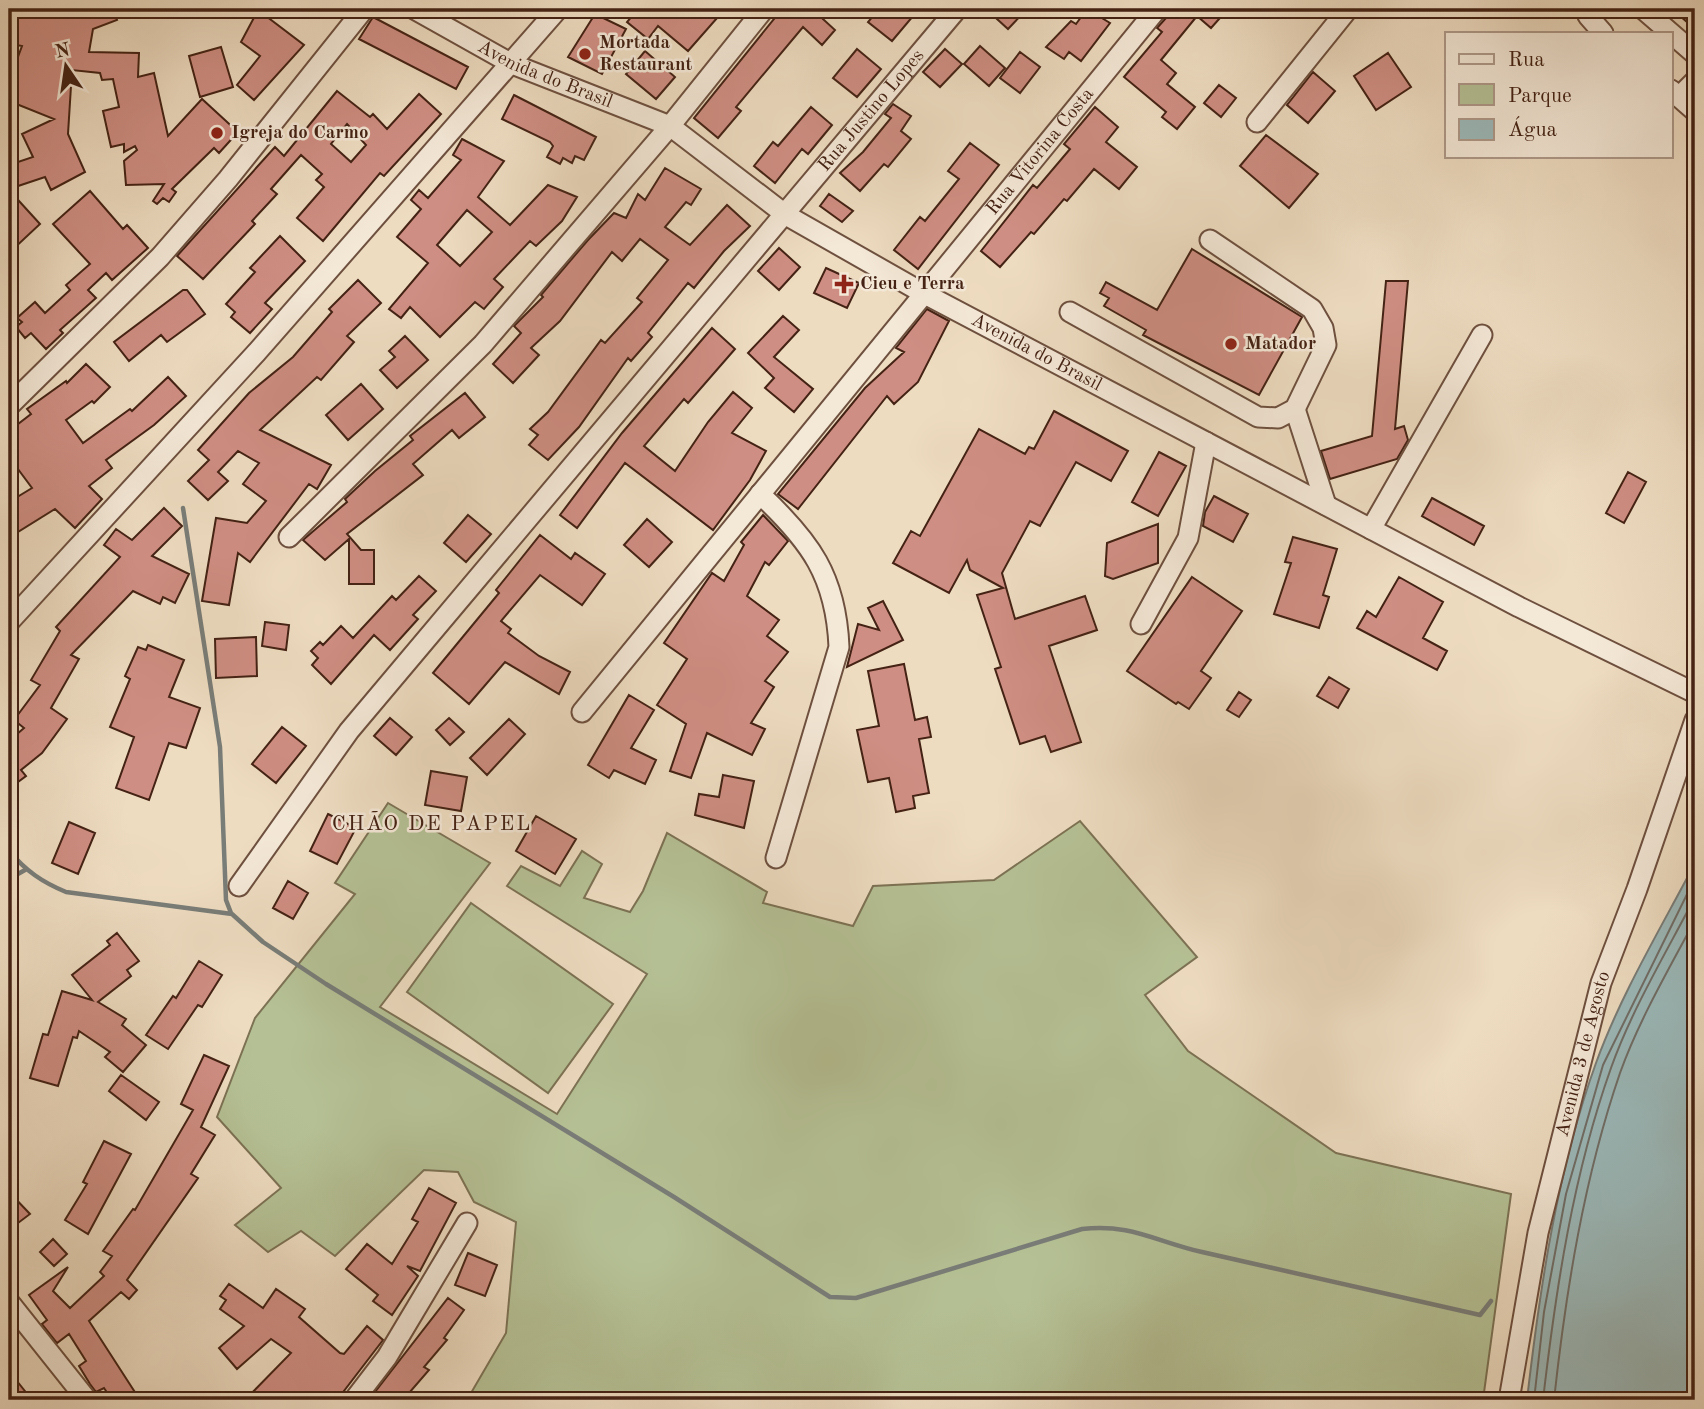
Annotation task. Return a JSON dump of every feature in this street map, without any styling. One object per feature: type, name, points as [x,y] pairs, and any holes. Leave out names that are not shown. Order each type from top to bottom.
[{"type":"street","points":[[9,405],[160,257],[236,169],[364,9]]},
{"type":"street","name":"Avenida do Brasil","points":[[414,9],[512,64],[670,126],[786,215],[923,293],[1519,607],[1695,693]]},
{"type":"street","points":[[9,622],[257,352],[558,9]]},
{"type":"street","points":[[289,537],[483,344],[670,126],[764,9]]},
{"type":"street","name":"Rua Justino Lopes","points":[[239,886],[349,731],[957,9]]},
{"type":"street","name":"Rua Vitorina Costa","points":[[582,712],[1157,9]]},
{"type":"street","points":[[1256,122],[1348,9]]},
{"type":"street","points":[[1590,9],[1590,22],[1602,32]]},
{"type":"street","points":[[1643,9],[1670,32]]},
{"type":"street","points":[[1672,34],[1695,54]]},
{"type":"street","points":[[1695,81],[1675,94],[1695,111]]},
{"type":"street","points":[[1070,312],[1258,417],[1278,418],[1295,409],[1326,345],[1322,328],[1312,309],[1210,240]]},
{"type":"street","points":[[1371,529],[1482,335]]},
{"type":"street","points":[[1295,409],[1326,505]]},
{"type":"street","points":[[1141,624],[1188,538],[1206,442]]},
{"type":"street","points":[[760,494],[799,530],[826,580],[838,627],[839,647],[776,858]]},
{"type":"street","name":"Avenida 3 de Agosto","points":[[1509,1400],[1541,1220],[1601,983],[1695,720]]},
{"type":"street","points":[[354,1400],[387,1357],[467,1223]]},
{"type":"street","points":[[9,1303],[16,1327],[87,1400]]},
{"type":"green space","points":[[388,803],[490,863],[380,1007],[557,1114],[647,974],[507,886],[521,866],[560,886],[582,851],[602,864],[584,898],[630,912],[643,891],[667,833],[767,892],[763,903],[853,926],[873,886],[994,880],[1080,821],[1197,957],[1145,995],[1188,1051],[1336,1153],[1511,1194],[1483,1400],[474,1400],[471,1393],[506,1333],[516,1222],[474,1202],[458,1172],[424,1170],[335,1256],[301,1231],[268,1252],[235,1225],[281,1188],[217,1117],[255,1018],[355,894],[335,883]]},
{"type":"green space","points":[[471,903],[613,1004],[548,1093],[407,992]]},
{"type":"water","points":[[1695,863],[1695,1400],[1527,1400],[1552,1230],[1560,1187],[1582,1104],[1617,1012]]},
{"type":"building","points":[[9,9],[113,9],[117,20],[93,29],[89,52],[139,53],[138,77],[154,73],[168,136],[202,99],[238,132],[219,153],[214,148],[172,189],[176,192],[169,202],[163,198],[157,204],[153,201],[164,184],[126,185],[124,161],[137,150],[135,146],[124,152],[124,144],[111,147],[103,111],[119,107],[113,79],[102,80],[100,73],[72,70],[68,134],[85,172],[51,190],[45,177],[9,189],[9,165],[33,157],[22,134],[54,119],[9,101],[9,81],[22,46],[11,44],[14,23],[9,19]]},
{"type":"building","points":[[638,9],[725,9],[688,51],[658,26],[648,39],[627,22]]},
{"type":"building","points":[[782,9],[812,9],[835,30],[822,45],[803,27],[736,107],[741,111],[718,138],[694,118]]},
{"type":"building","points":[[879,9],[919,9],[892,41],[868,22]]},
{"type":"building","points":[[986,9],[1027,9],[1008,29]]},
{"type":"building","points":[[1087,9],[1110,23],[1081,61],[1069,52],[1064,59],[1046,47],[1071,21],[1076,24]]},
{"type":"building","points":[[1174,9],[1228,9],[1211,28],[1197,16],[1161,60],[1176,73],[1167,84],[1195,107],[1177,129],[1162,117],[1166,112],[1124,77],[1162,32],[1157,28]]},
{"type":"building","points":[[1672,9],[1695,9],[1695,29]]},
{"type":"building","points":[[258,10],[304,45],[254,100],[237,85],[260,56],[241,42]]},
{"type":"building","points":[[595,14],[626,29],[602,74],[568,57]]},
{"type":"building","points":[[373,17],[468,67],[456,89],[359,39]]},
{"type":"building","points":[[980,46],[1005,68],[989,86],[964,64]]},
{"type":"building","points":[[221,47],[233,87],[200,97],[189,56]]},
{"type":"building","points":[[857,49],[881,69],[857,97],[833,78]]},
{"type":"building","points":[[945,49],[962,64],[940,87],[923,72]]},
{"type":"building","points":[[645,51],[675,77],[656,99],[626,74]]},
{"type":"building","points":[[1020,52],[1040,67],[1020,93],[1000,78]]},
{"type":"building","points":[[1388,53],[1411,87],[1376,110],[1354,76]]},
{"type":"building","points":[[1313,72],[1335,91],[1308,123],[1287,105]]},
{"type":"building","points":[[1219,85],[1236,98],[1221,117],[1204,103]]},
{"type":"building","points":[[337,91],[370,117],[373,114],[387,129],[419,94],[441,114],[384,176],[380,173],[323,241],[297,218],[324,187],[316,180],[322,174],[301,155],[271,189],[277,194],[252,221],[255,224],[203,279],[177,256],[275,147],[284,156]],"holes":[[[347,124],[366,145],[351,162],[331,144]]]},
{"type":"building","points":[[514,95],[596,137],[584,160],[575,156],[572,163],[563,158],[560,164],[547,157],[553,146],[550,142],[502,119]]},
{"type":"building","points":[[893,104],[911,116],[901,131],[911,139],[888,167],[884,164],[860,191],[840,173],[863,152],[891,118],[885,114]]},
{"type":"building","points":[[811,107],[832,125],[808,154],[802,149],[775,183],[754,166],[773,142],[778,146]]},
{"type":"building","points":[[1095,107],[1118,127],[1106,142],[1137,167],[1119,189],[1094,169],[1067,201],[1064,199],[1034,234],[1031,232],[1000,267],[981,251],[1033,185],[1037,188],[1070,149],[1064,144]]},
{"type":"building","points":[[1266,135],[1318,174],[1289,208],[1240,166]]},
{"type":"building","points":[[462,139],[504,161],[478,197],[510,225],[548,185],[577,197],[562,221],[536,246],[530,241],[494,279],[503,287],[484,309],[475,302],[440,337],[410,307],[401,318],[389,309],[428,263],[397,237],[421,209],[411,200],[419,190],[428,198],[461,160],[453,155]],"holes":[[[467,210],[492,232],[460,266],[437,245]]]},
{"type":"building","points":[[970,143],[999,165],[918,269],[894,250],[920,217],[925,221],[959,179],[948,171]]},
{"type":"building","points":[[665,168],[701,189],[691,205],[686,202],[665,227],[690,245],[727,205],[750,226],[724,251],[694,288],[688,283],[648,333],[652,337],[631,361],[628,358],[579,427],[548,460],[529,445],[538,435],[530,429],[548,412],[601,340],[605,343],[642,302],[637,298],[668,260],[640,239],[622,261],[612,252],[560,321],[531,348],[539,355],[513,383],[493,364],[521,333],[514,326],[543,297],[541,295],[588,240],[614,213],[626,218],[638,194],[645,200]]},
{"type":"building","points":[[9,190],[40,224],[9,253]]},
{"type":"building","points":[[90,191],[123,229],[127,225],[148,248],[112,280],[106,273],[88,290],[96,298],[60,330],[63,333],[46,349],[31,333],[25,338],[16,327],[22,322],[17,318],[35,302],[45,313],[70,290],[66,285],[90,264],[53,224]]},
{"type":"building","points":[[829,194],[853,211],[842,222],[820,206]]},
{"type":"building","points":[[280,236],[305,261],[265,303],[272,309],[250,333],[231,317],[235,312],[226,304],[255,272],[250,268]]},
{"type":"building","points":[[779,248],[800,267],[779,290],[758,271]]},
{"type":"building","points":[[1192,249],[1302,317],[1259,395],[1143,335],[1146,330],[1104,306],[1109,298],[1100,293],[1106,282],[1157,310]]},
{"type":"building","points":[[826,268],[859,283],[847,308],[814,293]]},
{"type":"building","points":[[358,280],[381,303],[347,336],[354,342],[321,380],[317,377],[260,430],[331,465],[317,489],[309,484],[250,562],[238,553],[229,605],[202,601],[216,518],[247,523],[266,501],[243,484],[259,463],[238,451],[218,472],[228,481],[208,500],[188,481],[209,460],[198,450],[249,393],[293,357],[332,312],[329,309]]},
{"type":"building","points":[[1386,281],[1408,281],[1395,429],[1404,426],[1408,440],[1397,459],[1330,479],[1321,451],[1372,436]]},
{"type":"building","points":[[183,290],[187,290],[205,314],[167,342],[161,335],[129,361],[114,342]]},
{"type":"building","points":[[927,309],[949,321],[918,382],[894,404],[887,396],[798,509],[778,494],[865,388],[904,352],[896,348]]},
{"type":"building","points":[[783,316],[799,330],[774,357],[813,389],[794,412],[765,388],[774,378],[748,353]]},
{"type":"building","points":[[712,328],[735,349],[688,403],[684,399],[644,446],[675,471],[708,422],[733,392],[752,408],[732,433],[766,451],[750,480],[713,530],[625,463],[577,528],[560,515],[622,433]]},
{"type":"building","points":[[405,336],[428,360],[397,388],[380,370],[395,357],[389,351]]},
{"type":"building","points":[[86,364],[110,387],[94,403],[92,401],[66,420],[83,443],[130,409],[132,411],[168,377],[186,396],[154,425],[106,460],[112,468],[89,486],[102,499],[75,528],[55,509],[13,535],[9,527],[9,502],[32,488],[9,457],[9,431],[31,414],[27,409],[66,381],[67,383]]},
{"type":"building","points":[[361,384],[383,409],[348,440],[326,415]]},
{"type":"building","points":[[465,393],[485,417],[459,438],[452,430],[413,464],[423,475],[347,534],[361,550],[374,550],[374,584],[349,584],[349,539],[325,560],[303,540],[347,502],[345,499],[375,471],[413,440],[410,436]]},
{"type":"building","points":[[1054,411],[1128,451],[1111,481],[1076,462],[1040,526],[1030,521],[1002,573],[1015,619],[1085,596],[1097,630],[1049,646],[1081,742],[1051,752],[1045,736],[1020,744],[995,669],[1001,667],[977,595],[1003,588],[970,570],[967,560],[949,593],[893,563],[911,531],[920,536],[979,429],[1025,454],[1029,447],[1034,449]]},
{"type":"building","points":[[1159,452],[1186,466],[1158,516],[1132,502]]},
{"type":"building","points":[[1628,472],[1646,482],[1624,523],[1606,513]]},
{"type":"building","points":[[1214,496],[1248,514],[1233,542],[1203,526],[1205,512]]},
{"type":"building","points":[[1432,498],[1484,526],[1474,545],[1422,516]]},
{"type":"building","points":[[164,508],[182,526],[152,556],[189,574],[175,603],[163,597],[160,604],[133,591],[71,655],[79,659],[51,708],[67,719],[42,753],[21,770],[26,776],[14,785],[9,780],[9,741],[24,728],[14,720],[40,685],[31,680],[60,631],[56,627],[120,557],[104,545],[116,529],[132,540]]},
{"type":"building","points":[[468,515],[491,534],[466,562],[444,543]]},
{"type":"building","points":[[763,515],[788,541],[769,565],[765,562],[747,596],[779,620],[767,636],[788,652],[765,681],[774,687],[751,723],[765,729],[752,755],[707,733],[691,778],[670,771],[686,724],[657,705],[687,659],[664,643],[712,573],[724,581],[744,545],[741,542]]},
{"type":"building","points":[[647,519],[672,542],[649,567],[624,545]]},
{"type":"building","points":[[1158,524],[1158,563],[1113,579],[1105,576],[1107,543]]},
{"type":"building","points":[[540,535],[571,559],[575,553],[605,574],[582,605],[540,575],[501,621],[511,629],[508,633],[539,656],[570,672],[559,694],[505,662],[469,704],[433,673],[499,593],[496,590]]},
{"type":"building","points":[[1293,537],[1337,549],[1323,595],[1329,597],[1319,628],[1274,614],[1291,563],[1285,562]]},
{"type":"building","points":[[419,576],[436,591],[413,615],[418,619],[390,650],[374,635],[331,684],[312,665],[318,658],[311,651],[320,642],[323,645],[341,626],[353,638],[392,596],[396,600]]},
{"type":"building","points":[[1192,577],[1242,611],[1201,671],[1211,678],[1189,709],[1178,702],[1176,704],[1127,671]]},
{"type":"building","points":[[1399,577],[1443,602],[1423,638],[1447,651],[1437,670],[1357,628],[1367,611],[1376,617]]},
{"type":"building","points":[[883,601],[903,640],[847,667],[858,624],[879,630],[868,608]]},
{"type":"building","points":[[265,622],[289,625],[286,650],[262,646]]},
{"type":"building","points":[[256,637],[257,676],[216,678],[215,639]]},
{"type":"building","points":[[148,645],[184,660],[169,697],[200,708],[186,748],[169,743],[149,800],[116,788],[134,737],[110,727],[130,679],[125,676],[138,647],[146,650]]},
{"type":"building","points":[[904,664],[915,720],[927,717],[931,737],[919,739],[929,793],[913,796],[915,808],[896,812],[889,778],[868,782],[857,730],[879,726],[868,671]]},
{"type":"building","points":[[1329,677],[1349,689],[1338,708],[1317,696]]},
{"type":"building","points":[[1239,692],[1251,700],[1239,717],[1227,710]]},
{"type":"building","points":[[629,695],[654,710],[631,748],[656,760],[645,784],[614,770],[609,778],[588,765]]},
{"type":"building","points":[[390,718],[412,737],[396,755],[374,736]]},
{"type":"building","points":[[449,718],[464,732],[450,745],[436,730]]},
{"type":"building","points":[[509,719],[525,734],[487,775],[470,758]]},
{"type":"building","points":[[282,727],[306,746],[276,783],[252,764]]},
{"type":"building","points":[[431,771],[467,777],[461,811],[425,805]]},
{"type":"building","points":[[723,775],[754,781],[744,828],[695,815],[699,794],[719,797]]},
{"type":"building","points":[[328,814],[356,828],[337,864],[310,851]]},
{"type":"building","points":[[536,816],[576,839],[555,874],[516,851]]},
{"type":"building","points":[[69,822],[95,833],[78,874],[52,863]]},
{"type":"building","points":[[288,881],[308,893],[293,919],[273,908]]},
{"type":"building","points":[[117,933],[139,961],[127,970],[131,976],[98,1002],[126,1019],[122,1025],[146,1045],[123,1072],[105,1057],[110,1052],[79,1031],[77,1038],[73,1037],[58,1086],[30,1078],[43,1034],[48,1035],[62,991],[92,1000],[72,975],[110,945],[107,941]]},
{"type":"building","points":[[199,961],[222,975],[202,1007],[198,1005],[168,1049],[146,1035],[173,996],[176,998]]},
{"type":"building","points":[[204,1055],[229,1066],[201,1127],[215,1135],[191,1174],[198,1178],[127,1280],[137,1290],[129,1299],[121,1292],[89,1321],[140,1400],[112,1400],[104,1388],[96,1392],[90,1384],[79,1366],[86,1361],[69,1334],[57,1343],[42,1324],[47,1320],[29,1295],[68,1267],[53,1291],[70,1308],[104,1276],[100,1272],[112,1256],[103,1251],[133,1209],[135,1210],[193,1110],[181,1104]]},
{"type":"building","points":[[121,1075],[159,1102],[146,1120],[109,1091]]},
{"type":"building","points":[[104,1141],[131,1154],[88,1234],[65,1220],[87,1184],[83,1182]]},
{"type":"building","points":[[429,1188],[456,1203],[420,1271],[407,1266],[418,1276],[392,1315],[373,1301],[378,1295],[346,1269],[367,1244],[392,1264],[418,1222],[412,1219]]},
{"type":"building","points":[[9,1192],[30,1214],[18,1223],[15,1220],[9,1225]]},
{"type":"building","points":[[53,1239],[67,1254],[54,1266],[40,1252]]},
{"type":"building","points":[[468,1253],[497,1265],[485,1296],[455,1285]]},
{"type":"building","points":[[229,1284],[263,1308],[276,1289],[305,1309],[299,1317],[340,1353],[344,1354],[367,1326],[383,1340],[337,1400],[245,1400],[291,1353],[271,1339],[237,1369],[219,1348],[244,1326],[220,1309],[226,1300],[220,1296]]},
{"type":"building","points":[[448,1298],[464,1310],[444,1338],[447,1340],[424,1367],[429,1370],[403,1400],[385,1400],[375,1392]]},
{"type":"building","points":[[9,1371],[32,1400],[9,1400]]},
{"type":"waterway","points":[[183,508],[220,747],[226,900],[231,913]]},
{"type":"waterway","points":[[9,851],[35,875],[66,892],[232,914],[263,942],[326,984],[674,1197],[830,1297],[856,1298],[1082,1229],[1099,1228],[1129,1231],[1202,1252],[1480,1315],[1491,1301]]},
{"type":"waterway","points":[[9,879],[25,870]]},
{"type":"place","name":"Mortada Restaurant","points":[[585,54]]},
{"type":"place","name":"Igreja do Carmo","points":[[217,133]]},
{"type":"place","name":"Cieu e Terra","points":[[844,284]]},
{"type":"place","name":"Matador","points":[[1231,344]]},
{"type":"district","name":"CHÃO DE PAPEL","points":[[432,824]]}]
